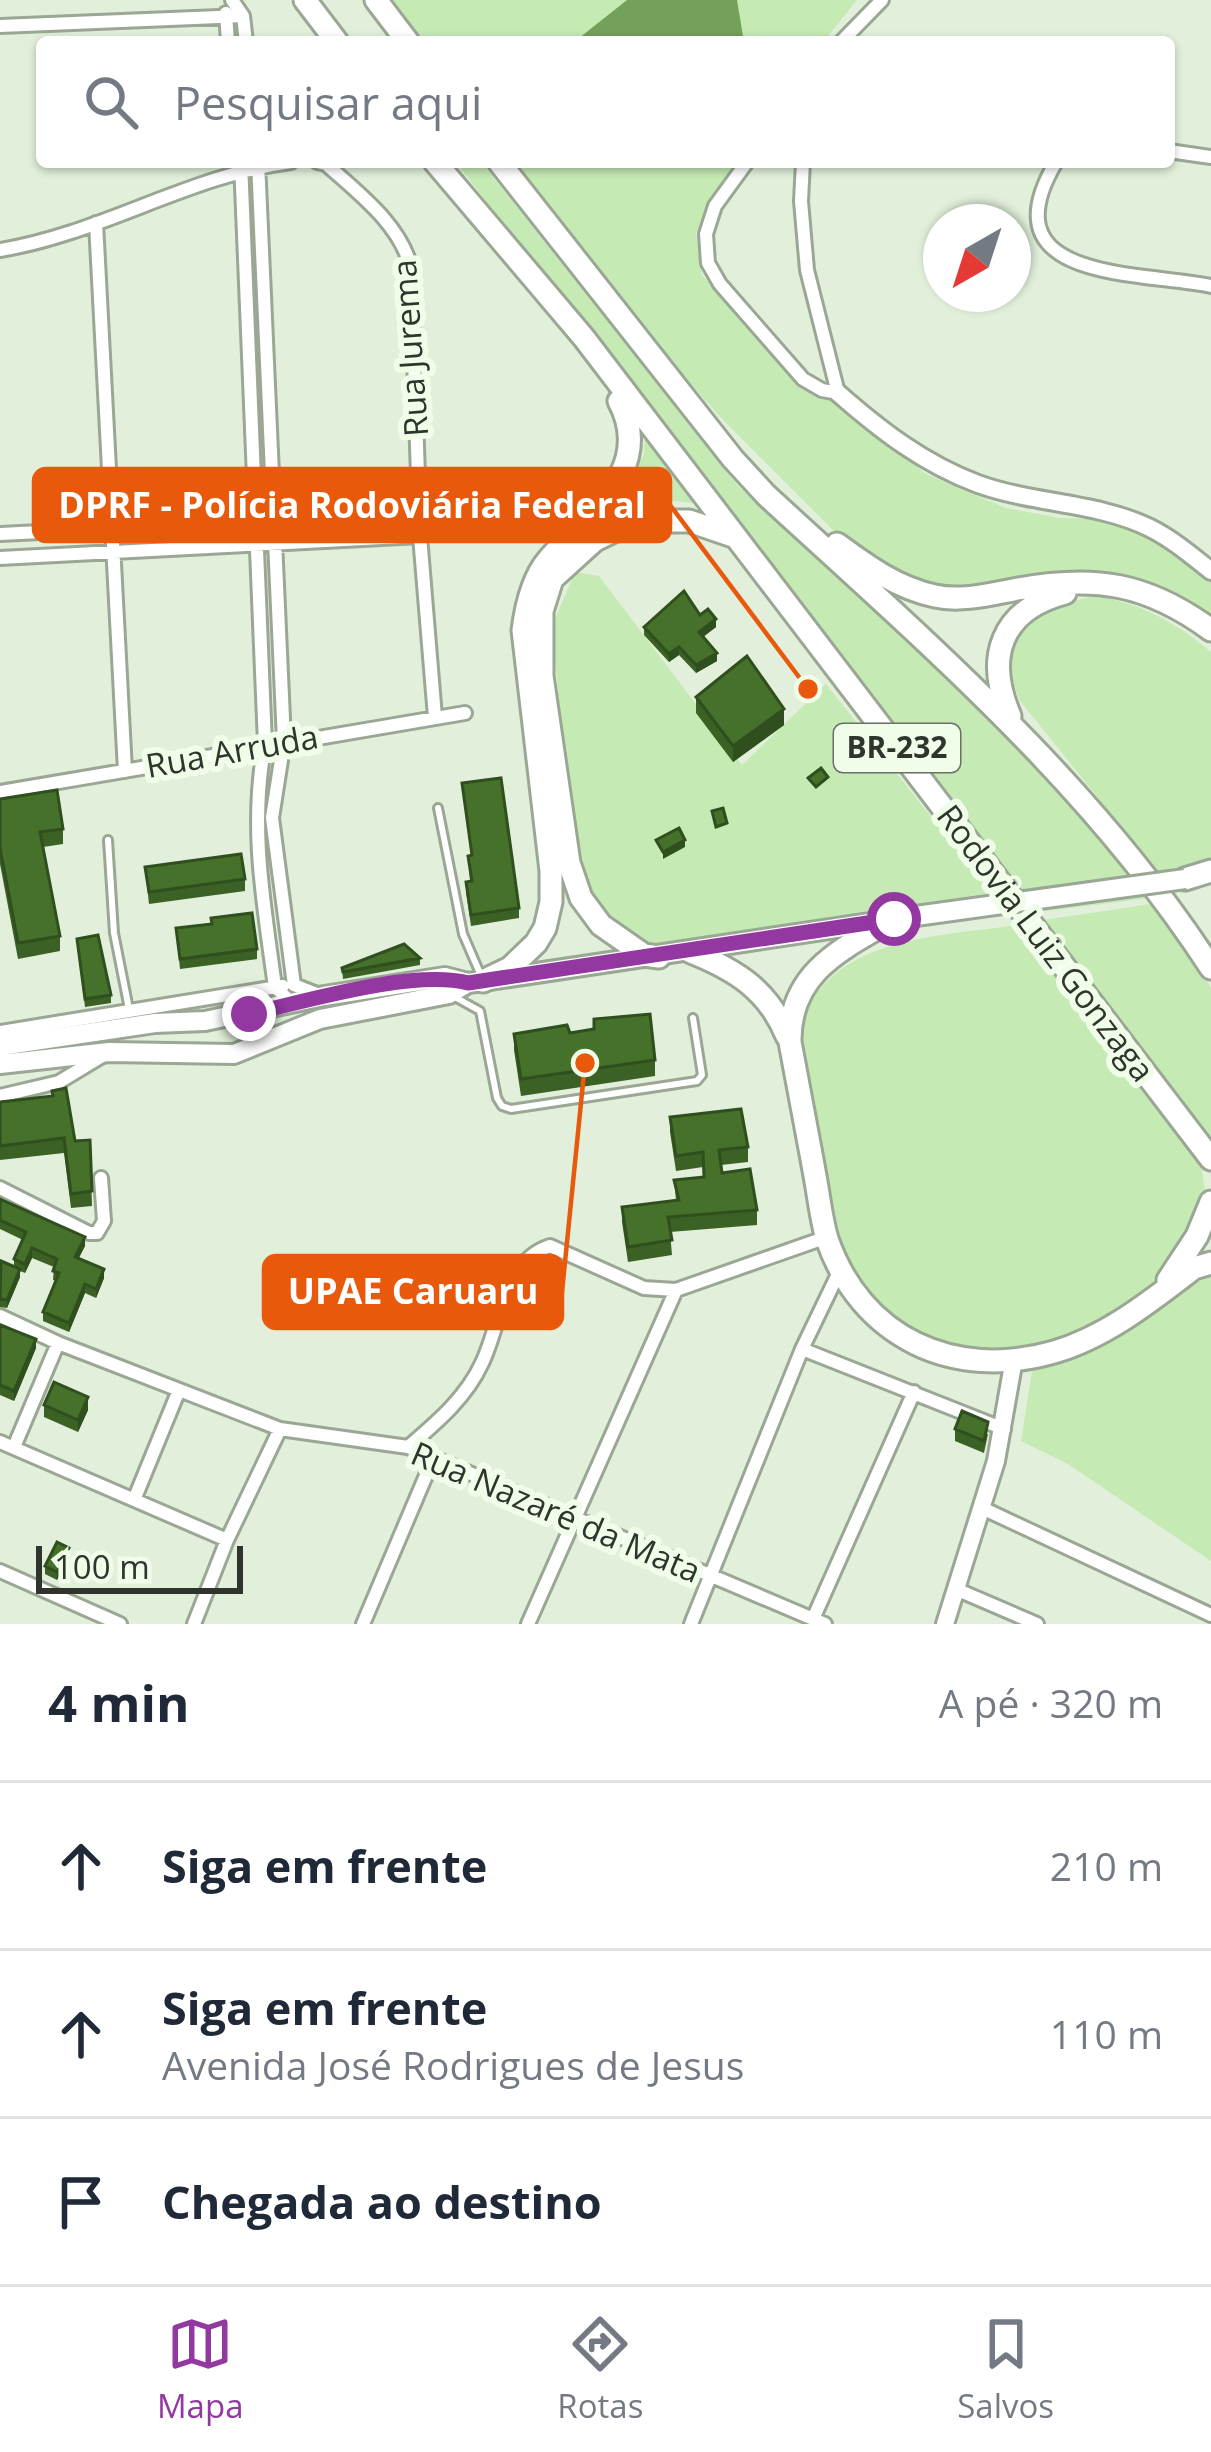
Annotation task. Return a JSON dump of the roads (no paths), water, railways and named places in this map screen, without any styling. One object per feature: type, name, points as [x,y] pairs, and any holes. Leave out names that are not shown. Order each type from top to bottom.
[{"type":"highway","points":[[305,0],[332,36]]},
{"type":"highway","points":[[376,0],[403,36]]},
{"type":"highway","name":"Rodovia Luiz Gonzaga","points":[[440,168],[584,338],[1210,1162]]},
{"type":"highway","name":"BR-232","points":[[504,168],[617,315],[766,494],[1013,722],[1149,876],[1211,968]]},
{"type":"highway","points":[[475,982],[510,968],[536,943],[551,902],[523,631],[526,610],[546,562],[590,519],[627,460],[630,421],[584,338]]},
{"type":"highway","points":[[766,494],[870,568],[939,598],[1046,584],[1113,584],[1166,600],[1211,630]]},
{"type":"highway","points":[[659,957],[644,955],[601,925],[581,898],[568,863],[542,676],[542,611],[552,579],[595,540],[634,520],[689,520],[735,536]]},
{"type":"highway","points":[[1013,722],[996,667],[1016,617],[1041,599],[1076,590],[1131,596],[1172,615],[1211,644]]},
{"type":"highway","points":[[1185,879],[1211,876]]},
{"type":"highway","points":[[790,1042],[792,1005],[824,960],[894,919]]},
{"type":"highway","points":[[692,952],[728,966],[761,992],[779,1016],[790,1042],[827,1238],[862,1307],[885,1327],[913,1343],[986,1360],[1054,1352],[1102,1333],[1194,1268],[1211,1263]]},
{"type":"highway","points":[[1158,1296],[1197,1236],[1211,1202]]},
{"type":"main road","points":[[0,1064],[109,1052],[234,1054],[320,1019],[449,994],[475,982],[1185,879]]},
{"type":"main road","points":[[0,1046],[249,1014],[294,994],[324,996],[445,977],[475,982]]},
{"type":"main road","points":[[249,1014],[263,1027],[259,1047]]},
{"type":"main road","points":[[202,1054],[192,1038],[205,1021]]},
{"type":"street","points":[[230,0],[243,16],[245,36]]},
{"type":"street","points":[[228,36],[230,0]]},
{"type":"street","points":[[847,36],[881,0]]},
{"type":"street","points":[[0,26],[243,16]]},
{"type":"street","points":[[1175,153],[1211,157]]},
{"type":"street","points":[[0,250],[39,244],[236,168]]},
{"type":"street","points":[[241,168],[265,744],[256,791],[256,844],[275,987]]},
{"type":"street","points":[[0,1032],[275,987],[294,994],[272,818],[284,741],[258,168]]},
{"type":"street","name":"Rua Jurema","points":[[330,168],[406,247],[411,267],[420,536],[435,717]]},
{"type":"street","points":[[743,168],[715,206],[706,234],[708,262],[720,284],[803,379],[838,393],[885,434],[946,471],[1018,496],[1130,520],[1178,545],[1211,571]]},
{"type":"street","points":[[802,168],[807,271],[838,393]]},
{"type":"street","points":[[1052,168],[1042,186],[1037,217],[1042,238],[1063,258],[1098,271],[1211,286]]},
{"type":"street","points":[[96,223],[125,771]]},
{"type":"street","points":[[0,534],[275,520]]},
{"type":"street","points":[[0,558],[420,536]]},
{"type":"street","name":"Rua Arruda","points":[[0,792],[465,713]]},
{"type":"street","points":[[0,1096],[59,1082],[109,1052]]},
{"type":"street","points":[[0,1188],[89,1233],[99,1232],[104,1220],[101,1178]]},
{"type":"street","points":[[408,1448],[449,1412],[482,1365],[504,1300],[534,1251],[550,1246],[644,1288],[676,1290],[827,1238]]},
{"type":"street","points":[[691,1624],[802,1349],[841,1268]]},
{"type":"street","points":[[528,1624],[676,1290]]},
{"type":"street","name":"Rua Nazaré da Mata","points":[[0,1316],[280,1429],[408,1448],[819,1621]]},
{"type":"street","points":[[58,1343],[7,1444],[227,1540]]},
{"type":"street","points":[[802,1349],[1004,1429]]},
{"type":"street","points":[[945,1624],[1004,1429],[1014,1359]]},
{"type":"street","points":[[134,1500],[179,1390]]},
{"type":"street","points":[[819,1621],[914,1392]]},
{"type":"street","points":[[194,1624],[227,1540],[280,1429]]},
{"type":"street","points":[[363,1624],[434,1459]]},
{"type":"street","points":[[982,1508],[1211,1615]]},
{"type":"street","points":[[0,1571],[120,1624]]},
{"type":"street","points":[[958,1590],[1037,1624]]},
{"type":"lane","points":[[438,808],[475,982]]},
{"type":"lane","points":[[108,840],[114,933],[130,1013],[155,1023]]},
{"type":"lane","points":[[449,994],[480,1011],[497,1098],[502,1106],[511,1108],[697,1082],[702,1075],[692,1018]]},
{"type":"place","name":"DPRF - Polícia Rodoviária Federal","points":[[808,689]]},
{"type":"place","name":"UPAE Caruaru","points":[[585,1063]]}]
